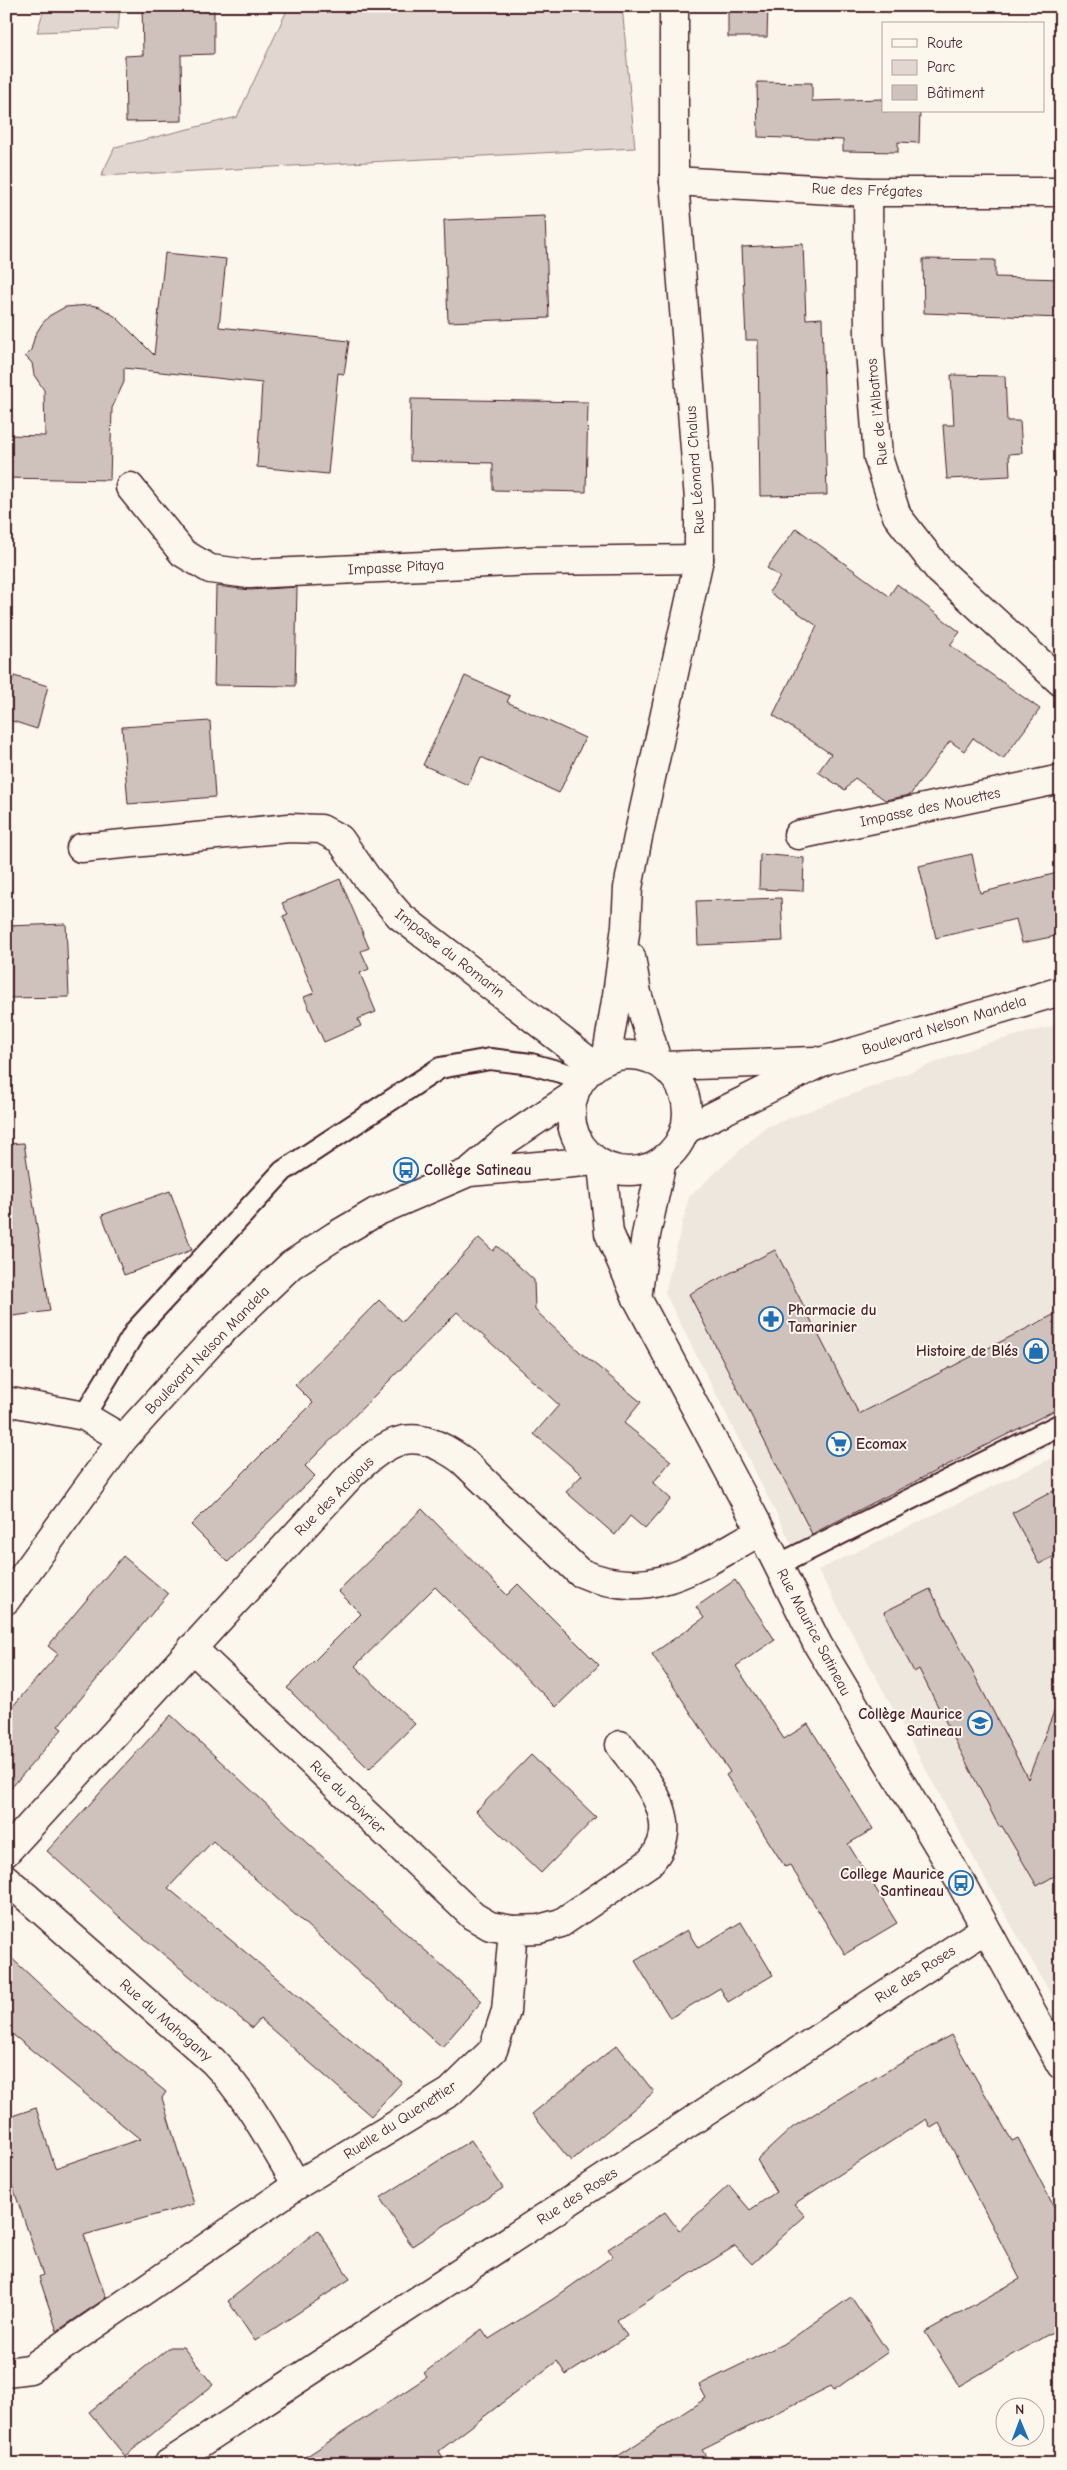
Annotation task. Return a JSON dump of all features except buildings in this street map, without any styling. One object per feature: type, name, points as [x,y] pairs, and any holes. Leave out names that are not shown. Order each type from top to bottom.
[{"type":"street","name":"Rue Léonard Chalus","points":[[589,1075],[626,926],[628,888],[638,837],[699,559],[699,500],[674,180],[674,6]]},
{"type":"street","name":"Rue des Frégates","points":[[674,180],[868,192],[1061,192]]},
{"type":"street","name":"Rue de l'Albatros","points":[[868,192],[869,337],[878,457],[897,516],[939,570],[1061,682]]},
{"type":"street","name":"Impasse Pitaya","points":[[130,487],[183,553],[210,568],[249,574],[534,561],[699,559]]},
{"type":"street","name":"Impasse des Mouettes","points":[[798,835],[1061,779]]},
{"type":"street","name":"Impasse du Romarin","points":[[81,848],[289,828],[321,829],[333,833],[340,838],[367,878],[400,916],[589,1075]]},
{"type":"street","name":"Rue Léonard Chalus","points":[[626,926],[637,994],[660,1064]]},
{"type":"street","name":"Boulevard Nelson Mandela","points":[[685,1130],[826,1060],[1061,991]]},
{"type":"street","points":[[623,1055],[640,1056],[660,1064],[677,1079],[685,1095],[688,1113],[685,1130],[676,1148],[662,1161],[648,1168],[633,1171],[617,1170],[599,1163],[582,1148],[574,1132],[570,1113],[589,1075],[623,1055]]},
{"type":"street","name":"Boulevard Nelson Mandela","points":[[660,1064],[826,1060]]},
{"type":"street","name":"Boulevard Nelson Mandela","points":[[6,1600],[123,1439],[214,1339],[291,1265],[376,1212],[469,1172],[589,1075]]},
{"type":"street","points":[[637,1298],[646,1235],[662,1161]]},
{"type":"street","name":"Boulevard Nelson Mandela","points":[[469,1172],[599,1163]]},
{"type":"street","name":"Rue Maurice Satineau","points":[[599,1163],[609,1233],[637,1298],[761,1531],[818,1645],[961,1883],[1061,2065]]},
{"type":"street","points":[[6,1401],[84,1416],[123,1439]]},
{"type":"street","name":"Rue des Acajous","points":[[6,1852],[350,1476],[370,1457],[392,1444],[408,1439],[426,1440],[441,1445],[462,1460],[579,1572],[600,1581],[646,1584],[675,1578],[761,1531]]},
{"type":"street","name":"Rue du Poivrier","points":[[192,1648],[472,1916],[490,1926],[513,1930]]},
{"type":"street","points":[[513,1930],[539,1929],[561,1922],[649,1863],[659,1853],[665,1823],[662,1810],[652,1788],[620,1745]]},
{"type":"street","name":"Rue du Mahogany","points":[[6,1879],[213,2060],[229,2077],[246,2101],[297,2185]]},
{"type":"street","name":"Rue des Roses","points":[[168,2464],[985,1929]]},
{"type":"street","name":"Ruelle du Quenettier","points":[[6,2372],[30,2370],[297,2185],[450,2092],[493,2050],[506,2011],[513,1930]]},
{"type":"lane","points":[[84,1416],[136,1330],[283,1171],[440,1068],[490,1059],[531,1064],[589,1075]]},
{"type":"lane","points":[[778,1565],[1061,1424]]},
{"type":"shaded area","points":[[1061,1024],[1061,1441],[802,1565],[665,1293],[689,1197],[764,1128],[984,1044]]},
{"type":"shaded area","name":"Collège Maurice Satineau","points":[[1061,1454],[1061,2012],[983,1875],[818,1570]]},
{"type":"green space","points":[[45,6],[120,6],[118,29],[37,32]]},
{"type":"green space","points":[[289,6],[622,6],[635,148],[101,176],[115,147],[237,117]]},
{"type":"place","name":"Collège Satineau","points":[[406,1170]]},
{"type":"place","name":"Pharmacie du Tamarinier","points":[[771,1319]]},
{"type":"place","name":"Histoire de Blés","points":[[1036,1351]]},
{"type":"place","name":"Ecomax","points":[[839,1444]]},
{"type":"place","name":"Collège Maurice Satineau","points":[[980,1723]]},
{"type":"place","name":"College Maurice Santineau","points":[[961,1883]]}]
